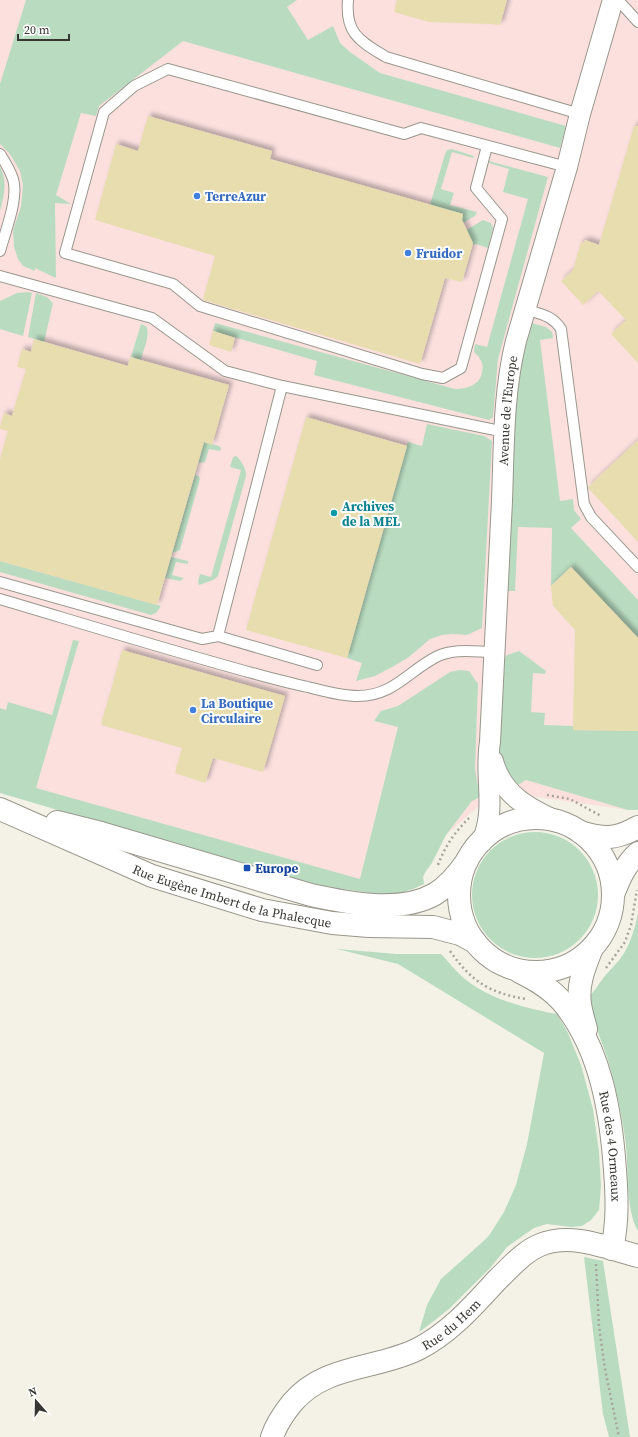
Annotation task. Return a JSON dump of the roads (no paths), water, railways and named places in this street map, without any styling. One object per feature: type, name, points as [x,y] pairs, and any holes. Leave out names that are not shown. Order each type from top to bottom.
[{"type":"street","name":"Avenue de l'Europe","points":[[482,842],[487,830],[490,805],[487,766],[490,742],[505,432],[510,366],[613,0]]},
{"type":"street","name":"Avenue de l'Europe","points":[[490,742],[495,770],[501,783],[514,797],[533,811],[558,822]]},
{"type":"street","name":"Rue Eugène Imbert de la Phalecque","points":[[0,808],[101,833],[311,895],[336,900],[383,905],[404,904],[421,900],[437,892],[446,886],[457,875],[482,842],[502,827],[517,821],[541,819],[558,822],[580,832]]},
{"type":"street","name":"Rue Eugène Imbert de la Phalecque","points":[[0,808],[152,876],[262,910],[332,923],[369,926],[420,926],[442,929],[460,934],[475,942]]},
{"type":"street","points":[[580,832],[608,838],[630,832],[638,827]]},
{"type":"street","points":[[580,832],[592,843],[606,863],[611,879],[613,895]]},
{"type":"street","points":[[467,861],[461,878],[460,902],[465,926],[475,942],[496,961],[514,969],[533,972],[562,968],[579,959],[593,947],[602,935],[608,922],[611,913],[613,895],[619,877],[626,866],[638,853]]},
{"type":"street","name":"Rue des 4 Ormeaux","points":[[593,947],[581,977],[580,1004],[589,1046],[598,1072],[606,1104],[614,1152],[617,1209],[616,1221],[604,1255]]},
{"type":"street","name":"Rue des 4 Ormeaux","points":[[514,969],[550,989],[563,1002],[572,1014],[589,1046]]},
{"type":"street","name":"Rue du Hem","points":[[272,1437],[283,1415],[304,1390],[332,1375],[406,1355],[429,1343],[450,1328],[513,1264],[530,1251],[550,1242],[570,1240],[604,1255],[638,1256]]},
{"type":"lane","points":[[348,0],[347,14],[353,32],[363,42],[386,57],[580,114]]},
{"type":"lane","points":[[618,0],[638,22]]},
{"type":"lane","points":[[487,146],[476,188],[502,219],[461,368],[443,378],[422,374],[200,306],[173,284],[65,253],[104,112],[134,86],[168,69],[404,134],[421,128],[567,167]]},
{"type":"lane","points":[[0,154],[13,180],[14,201],[0,251]]},
{"type":"lane","points":[[0,276],[152,318],[226,371],[282,386],[505,432]]},
{"type":"lane","points":[[525,309],[550,317],[557,322],[562,329],[584,504],[591,517],[638,567]]},
{"type":"lane","points":[[218,636],[282,386]]},
{"type":"lane","points":[[0,582],[202,639],[218,636],[317,665]]},
{"type":"lane","points":[[0,599],[211,662],[324,692],[347,695],[372,695],[382,692],[402,682],[439,656],[459,651],[494,652]]},
{"type":"place","name":"TerreAzur","points":[[197,196]]},
{"type":"place","name":"Fruidor","points":[[408,253]]},
{"type":"place","name":"Archives de la MEL","points":[[334,513]]},
{"type":"place","name":"La Boutique Circulaire","points":[[193,710]]},
{"type":"place","name":"Europe","points":[[247,868]]}]
